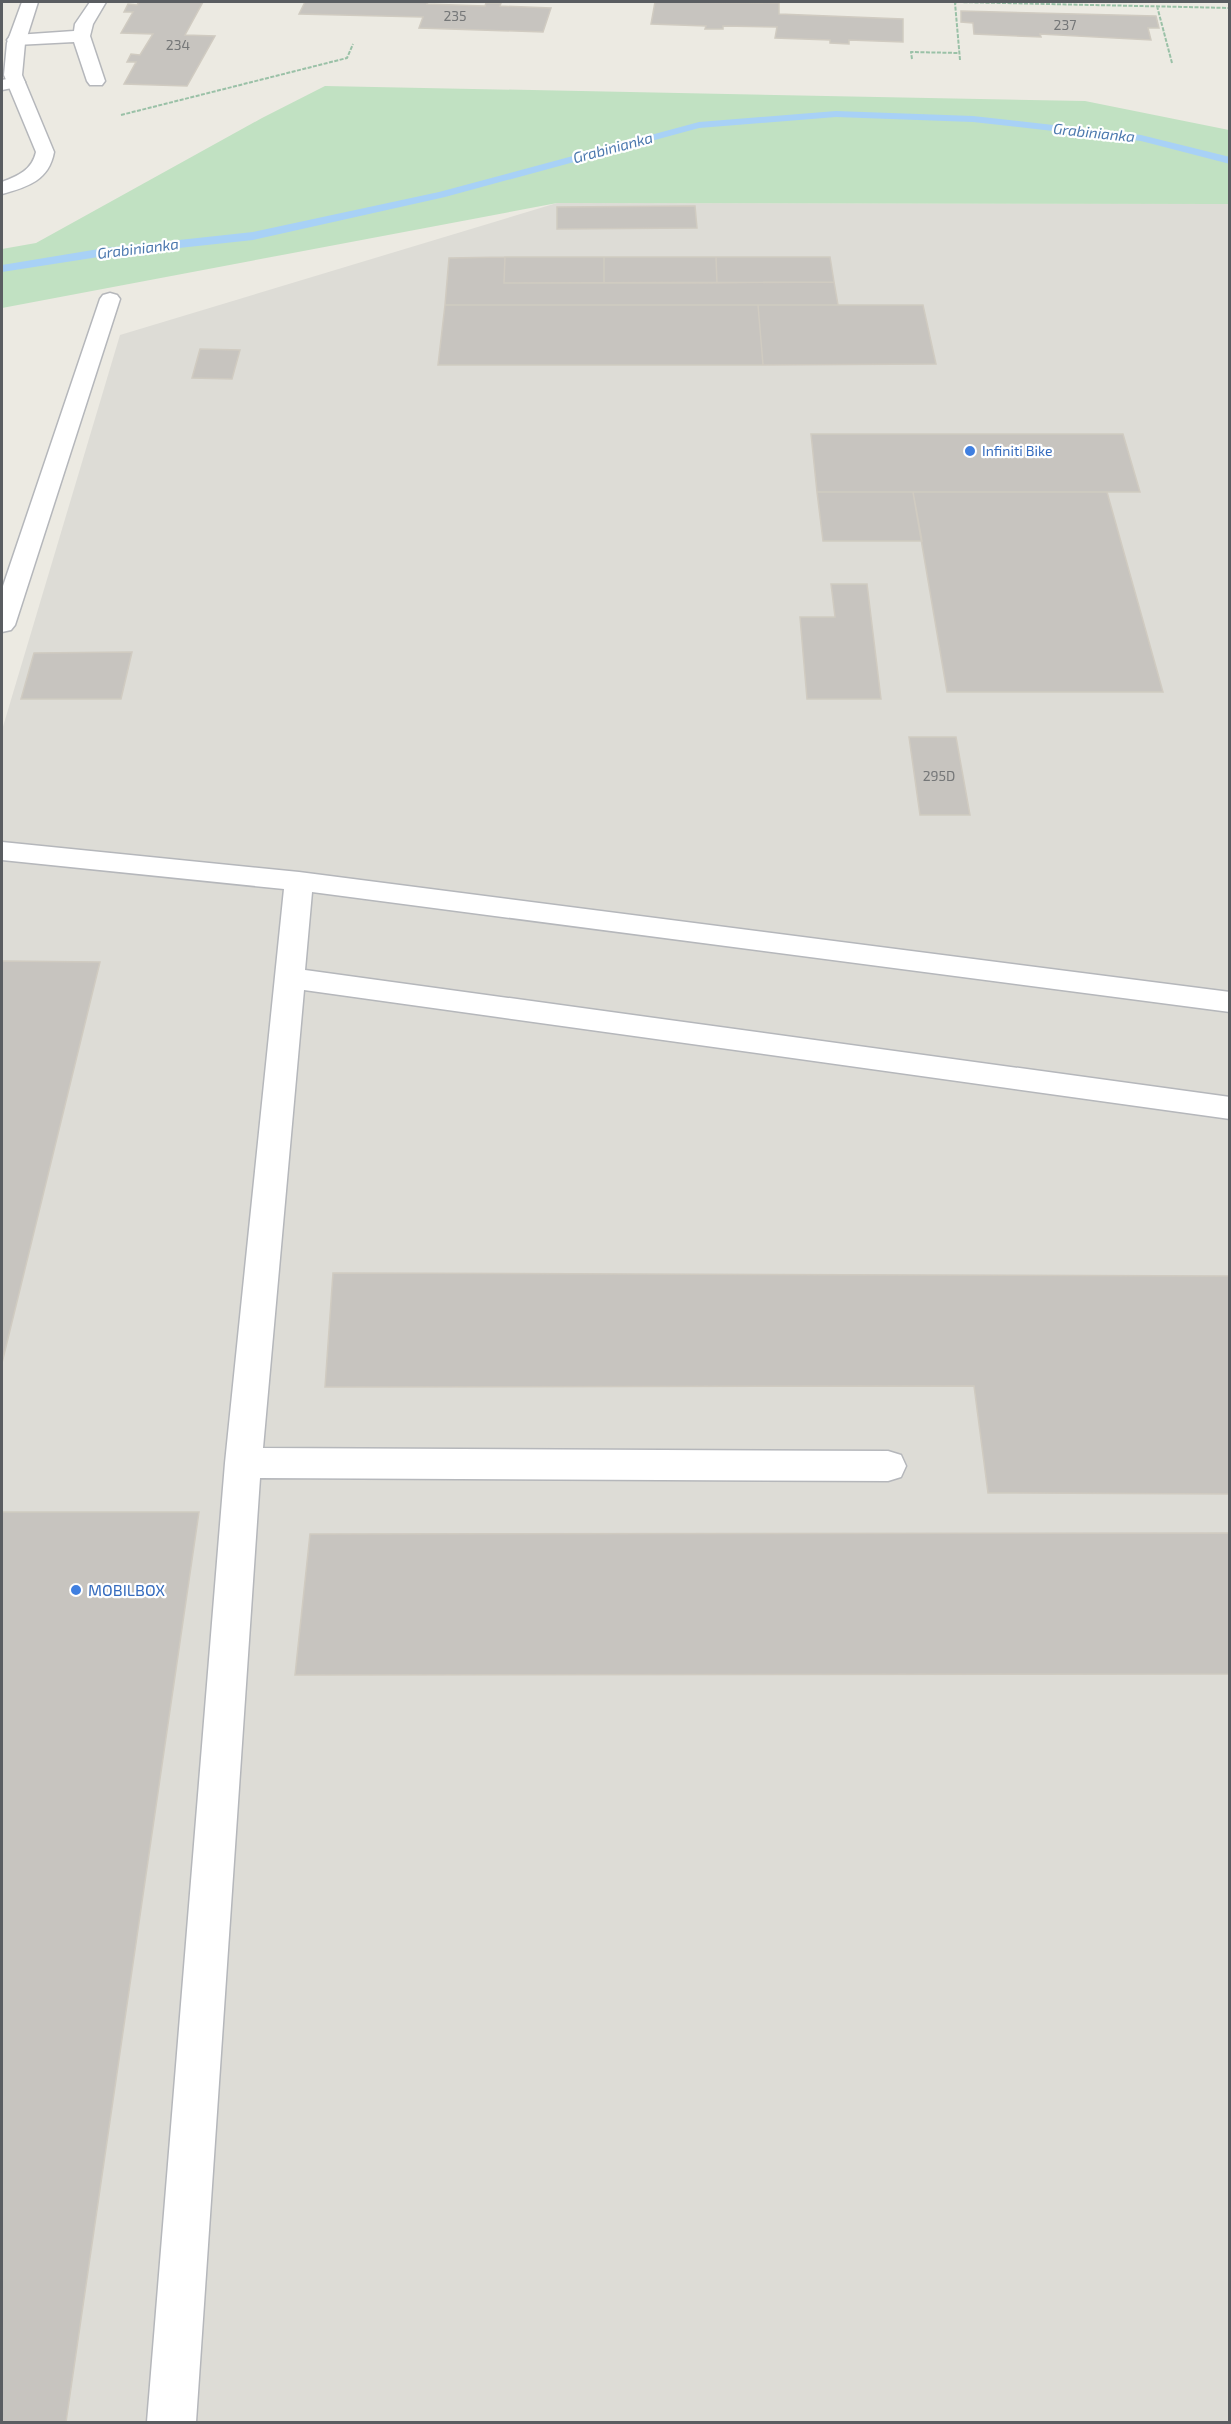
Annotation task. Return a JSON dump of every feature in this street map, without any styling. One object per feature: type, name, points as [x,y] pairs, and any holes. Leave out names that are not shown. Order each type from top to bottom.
[{"type":"street","points":[[2,188],[25,180],[42,166],[45,152],[38,131],[9,84],[13,75],[16,40],[30,2]]},
{"type":"street","points":[[96,81],[81,36],[84,24],[98,2]]},
{"type":"street","points":[[16,40],[81,36]]},
{"type":"street","points":[[2,625],[110,299]]},
{"type":"street","points":[[2,851],[299,881],[1230,1002]]},
{"type":"street","points":[[172,2422],[243,1463],[299,881]]},
{"type":"street","points":[[290,978],[1230,1108]]},
{"type":"street","points":[[243,1463],[888,1466]]},
{"type":"path","points":[[960,60],[955,3],[1100,3],[1229,10]]},
{"type":"path","points":[[1156,6],[1172,63]]},
{"type":"path","points":[[38,131],[72,127],[347,58],[353,44]]},
{"type":"path","points":[[912,59],[911,52],[959,53]]},
{"type":"shaded area","points":[[557,203],[1229,204],[1229,2422],[2,2422],[2,730],[120,335]]},
{"type":"green space","points":[[325,86],[1085,101],[1229,130],[1229,204],[557,203],[2,308],[2,249],[36,243],[262,118]]},
{"type":"building","points":[[139,2],[203,2],[185,35],[215,36],[187,86],[124,84],[136,62],[127,62],[131,54],[140,55],[153,34],[121,33],[133,12],[124,12],[128,4],[137,5]]},
{"type":"building","points":[[305,2],[428,2],[427,4],[485,6],[486,3],[501,3],[500,6],[551,8],[543,32],[419,28],[423,17],[299,14]]},
{"type":"building","points":[[655,2],[779,3],[779,14],[903,19],[903,42],[849,40],[849,44],[830,43],[830,40],[775,38],[777,27],[723,26],[723,29],[705,29],[706,26],[651,24]]},
{"type":"building","points":[[961,11],[1156,16],[1159,28],[1148,28],[1151,40],[1040,34],[1041,37],[974,34],[973,23],[961,22]]},
{"type":"building","points":[[695,206],[697,228],[557,229],[557,207]]},
{"type":"building","points":[[505,257],[604,257],[604,283],[504,283]]},
{"type":"building","points":[[505,257],[504,283],[834,282],[838,305],[445,305],[449,258]]},
{"type":"building","points":[[604,257],[716,257],[717,283],[604,283]]},
{"type":"building","points":[[716,257],[830,257],[834,282],[717,283]]},
{"type":"building","points":[[445,305],[758,305],[763,365],[438,365]]},
{"type":"building","points":[[758,305],[923,305],[936,364],[763,365]]},
{"type":"building","points":[[200,349],[240,350],[232,379],[192,378]]},
{"type":"building","name":"Infiniti Bike","points":[[811,434],[1123,434],[1140,492],[817,492]]},
{"type":"building","points":[[817,492],[913,492],[922,541],[823,541]]},
{"type":"building","points":[[913,492],[1107,492],[1163,692],[947,692]]},
{"type":"building","points":[[831,584],[867,584],[881,699],[807,699],[800,617],[835,617]]},
{"type":"building","points":[[132,652],[121,699],[21,699],[34,653]]},
{"type":"building","points":[[909,737],[956,737],[970,815],[920,815]]},
{"type":"building","points":[[2,961],[100,962],[2,1363]]},
{"type":"building","points":[[333,1273],[1230,1276],[1230,1494],[988,1493],[974,1386],[325,1387]]},
{"type":"building","points":[[2,1512],[199,1512],[66,2422],[2,2422]]},
{"type":"building","points":[[1230,1533],[1230,1674],[295,1675],[310,1534]]},
{"type":"waterway","name":"Grabinianka","points":[[2,269],[105,252],[253,236],[441,195],[699,125],[836,114],[973,119],[1141,138],[1230,161]]},
{"type":"place","name":"Infiniti Bike","points":[[970,451]]},
{"type":"place","name":"MOBILBOX","points":[[76,1590]]}]
